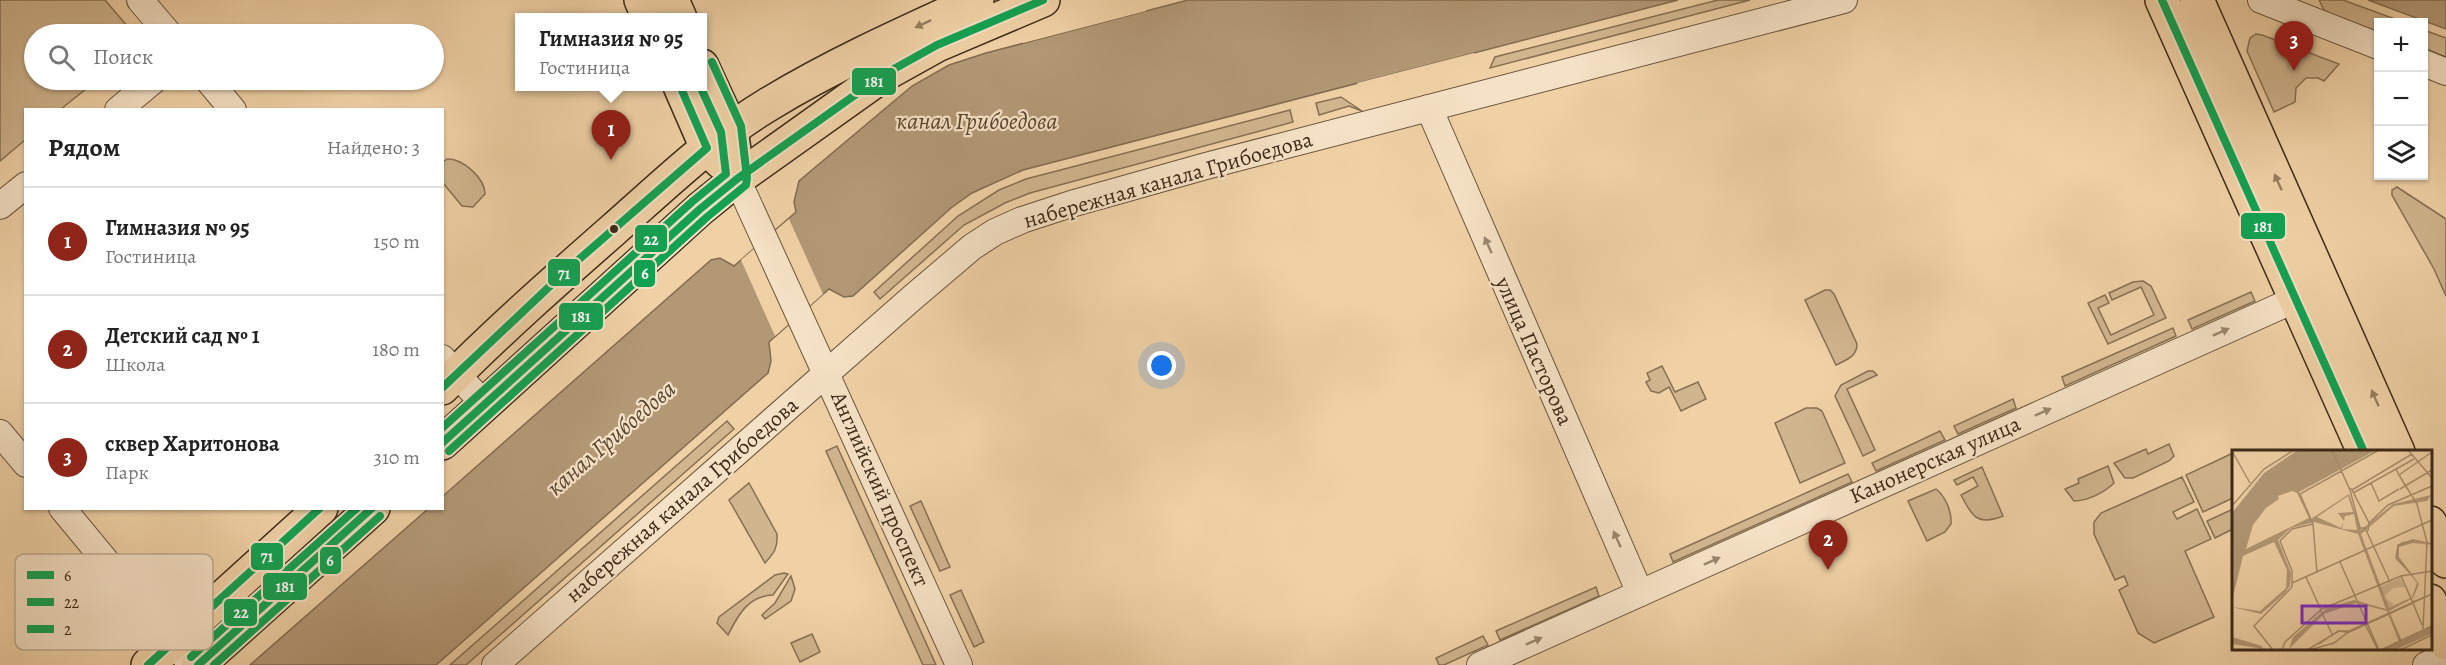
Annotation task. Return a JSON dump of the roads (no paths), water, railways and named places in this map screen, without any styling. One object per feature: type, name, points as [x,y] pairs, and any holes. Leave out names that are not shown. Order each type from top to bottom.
[{"type":"main road","points":[[447,373],[719,139],[770,104],[871,50],[977,0]]},
{"type":"main road","points":[[444,441],[737,178],[883,75],[937,45],[1043,0]]},
{"type":"main road","points":[[2162,0],[2310,292],[2397,450]]},
{"type":"main road","points":[[2197,0],[2310,292],[2363,450]]},
{"type":"main road","points":[[707,87],[719,139],[737,178]]},
{"type":"main road","points":[[683,91],[719,139]]},
{"type":"main road","points":[[213,621],[319,510]]},
{"type":"main road","points":[[198,665],[371,510]]},
{"type":"main road","points":[[2431,525],[2446,561]]},
{"type":"main road","points":[[2431,604],[2446,642]]},
{"type":"main road","points":[[148,665],[182,654]]},
{"type":"street","points":[[140,0],[160,24]]},
{"type":"street","name":"набережная канала Грибоедова","points":[[495,665],[972,247],[995,232],[1022,220],[1194,169],[1844,0]]},
{"type":"street","points":[[2261,0],[2374,43]]},
{"type":"street","points":[[2428,65],[2446,72]]},
{"type":"street","points":[[120,108],[142,90]]},
{"type":"street","points":[[216,90],[231,108]]},
{"type":"street","name":"улица Пасторова","points":[[1429,108],[1640,593]]},
{"type":"street","name":"Английский проспект","points":[[737,178],[959,665]]},
{"type":"street","points":[[0,206],[24,187]]},
{"type":"street","name":"Канонерская улица","points":[[1480,665],[2310,292]]},
{"type":"street","points":[[447,373],[484,404]]},
{"type":"street","points":[[0,433],[24,462]]},
{"type":"street","points":[[64,510],[100,554]]},
{"type":"street","points":[[2426,665],[2446,656]]},
{"type":"water","name":"канал Грибоедова","points":[[1188,0],[1678,0],[1023,170],[972,193],[951,208],[853,296],[844,297],[829,289],[769,342],[771,361],[768,373],[436,665],[250,665],[427,510],[444,510],[444,495],[711,260],[720,258],[734,266],[796,212],[794,202],[799,181],[912,86],[949,65],[986,53]]},
{"type":"water","points":[[2368,0],[2446,0],[2446,29],[2428,22],[2428,18],[2416,18]]},
{"type":"place","name":"сквер Харитонова","points":[[2294,71]]},
{"type":"place","name":"Гимназия № 95","points":[[611,160]]},
{"type":"place","name":"Детский сад № 1","points":[[1828,570]]}]
